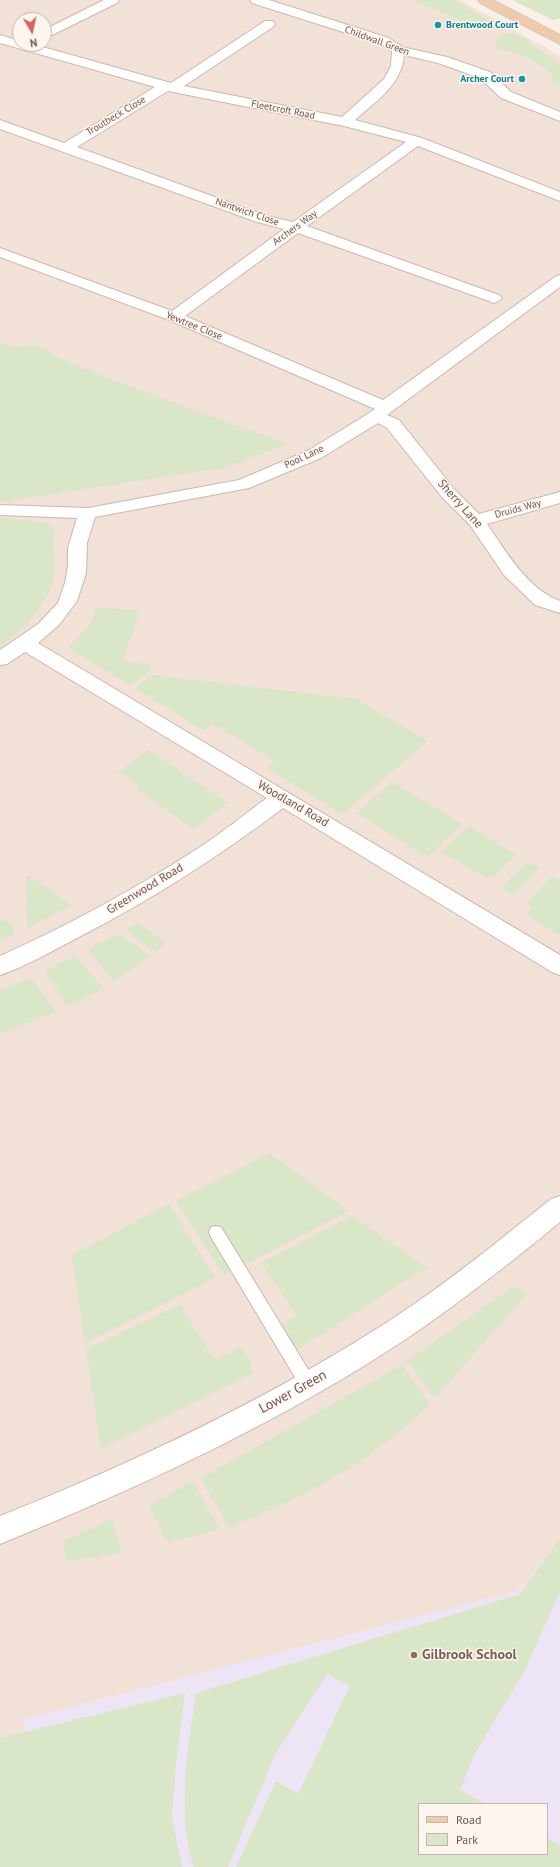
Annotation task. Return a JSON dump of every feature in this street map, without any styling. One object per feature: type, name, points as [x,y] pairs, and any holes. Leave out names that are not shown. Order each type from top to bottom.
[{"type":"main road","points":[[484,0],[560,40]]},
{"type":"street","points":[[52,31],[113,0]]},
{"type":"street","name":"Childwall Green","points":[[256,0],[385,41],[398,50],[442,60],[485,75],[506,95],[560,116]]},
{"type":"street","name":"Troutbeck Close","points":[[67,147],[169,87],[269,24]]},
{"type":"street","name":"Fleetcroft Road","points":[[0,39],[12,42]]},
{"type":"street","points":[[345,122],[390,81],[396,66],[398,50]]},
{"type":"street","name":"Fleetcroft Road","points":[[49,52],[169,87],[345,122],[417,141],[560,197]]},
{"type":"street","name":"Nantwich Close","points":[[0,124],[67,147],[262,219],[296,227],[494,298]]},
{"type":"street","name":"Archers Way","points":[[174,317],[296,227],[417,141]]},
{"type":"street","name":"Yewtree Close","points":[[0,252],[174,317],[381,412]]},
{"type":"street","name":"Pool Lane","points":[[0,510],[88,513],[242,484],[315,454],[381,412],[557,287]]},
{"type":"street","name":"Sherry Lane","points":[[381,412],[393,424],[448,493],[476,520],[510,571],[542,601],[560,607]]},
{"type":"street","name":"Druids Way","points":[[476,520],[560,497]]},
{"type":"street","points":[[0,660],[49,623],[66,604],[76,576],[77,550],[80,533],[88,513]]},
{"type":"street","name":"Woodland Road","points":[[24,643],[281,798],[333,827],[560,966]]},
{"type":"street","name":"Greenwood Road","points":[[0,966],[50,944],[120,905],[208,851],[281,798]]},
{"type":"street","name":"Lower Green","points":[[0,1530],[68,1504],[181,1452],[308,1384],[386,1337],[464,1282],[560,1207]]},
{"type":"lane","points":[[216,1232],[308,1384]]},
{"type":"shaded area","points":[[0,0],[460,0],[560,56],[560,1867],[0,1867]]},
{"type":"shaded area","name":"Gilbrook School","points":[[560,1539],[560,1867],[40,1867],[23,1721],[1,1725],[520,1590]]},
{"type":"green space","points":[[412,0],[454,0],[496,26],[493,30],[485,30]]},
{"type":"green space","points":[[512,0],[560,0],[560,18],[553,20]]},
{"type":"green space","points":[[501,34],[517,34],[560,64],[560,85],[552,83],[552,75],[533,61],[522,55],[495,47]]},
{"type":"green space","points":[[0,342],[17,348],[24,346],[38,347],[70,363],[97,374],[288,444],[223,468],[0,502]]},
{"type":"green space","points":[[0,517],[45,523],[53,528],[54,574],[52,584],[42,605],[17,633],[0,646]]},
{"type":"green space","points":[[97,607],[140,611],[122,661],[152,664],[147,674],[130,685],[68,648],[89,625]]},
{"type":"green space","points":[[152,675],[356,699],[428,741],[342,814],[267,768],[275,761],[213,724],[204,731],[135,688]]},
{"type":"green space","points":[[148,750],[228,803],[194,829],[136,789],[140,787],[118,772]]},
{"type":"green space","points":[[392,782],[463,824],[427,857],[356,813]]},
{"type":"green space","points":[[469,826],[516,855],[493,877],[487,878],[441,852]]},
{"type":"green space","points":[[528,862],[540,868],[513,894],[506,891],[503,885]]},
{"type":"green space","points":[[28,875],[72,905],[28,928],[26,878]]},
{"type":"green space","points":[[552,876],[560,880],[560,935],[526,915],[534,907],[526,903]]},
{"type":"green space","points":[[0,918],[12,925],[14,934],[0,940]]},
{"type":"green space","points":[[138,923],[166,943],[155,952],[125,930]]},
{"type":"green space","points":[[119,934],[149,955],[131,970],[113,981],[88,949]]},
{"type":"green space","points":[[75,956],[103,988],[84,999],[67,1006],[45,971]]},
{"type":"green space","points":[[31,978],[56,1012],[0,1034],[0,991]]},
{"type":"green space","points":[[269,1153],[349,1211],[224,1275],[176,1201]]},
{"type":"green space","points":[[169,1204],[215,1278],[85,1343],[72,1255]]},
{"type":"green space","points":[[352,1216],[427,1267],[291,1354],[271,1330],[297,1316],[261,1263]]},
{"type":"green space","points":[[514,1286],[527,1294],[435,1398],[407,1361]]},
{"type":"green space","points":[[180,1305],[215,1360],[241,1346],[251,1364],[252,1374],[101,1449],[86,1349]]},
{"type":"green space","points":[[402,1365],[430,1404],[408,1425],[361,1461],[311,1491],[285,1504],[229,1527],[201,1478]]},
{"type":"green space","points":[[193,1481],[220,1529],[192,1537],[167,1541],[149,1505]]},
{"type":"green space","points":[[112,1519],[122,1553],[66,1561],[64,1541]]},
{"type":"green space","points":[[560,1538],[560,1592],[524,1672],[475,1753],[460,1790],[483,1803],[418,1803],[418,1855],[548,1855],[548,1839],[560,1845],[560,1867],[236,1867],[276,1781],[298,1794],[350,1686],[327,1674],[275,1755],[228,1867],[194,1867],[186,1825],[185,1780],[196,1693],[520,1594]]},
{"type":"green space","points":[[185,1693],[176,1765],[172,1818],[182,1867],[0,1867],[0,1738]]},
{"type":"place","name":"Brentwood Court","points":[[438,25]]},
{"type":"place","name":"Archer Court","points":[[522,79]]},
{"type":"place","name":"Gilbrook School","points":[[414,1655]]}]
